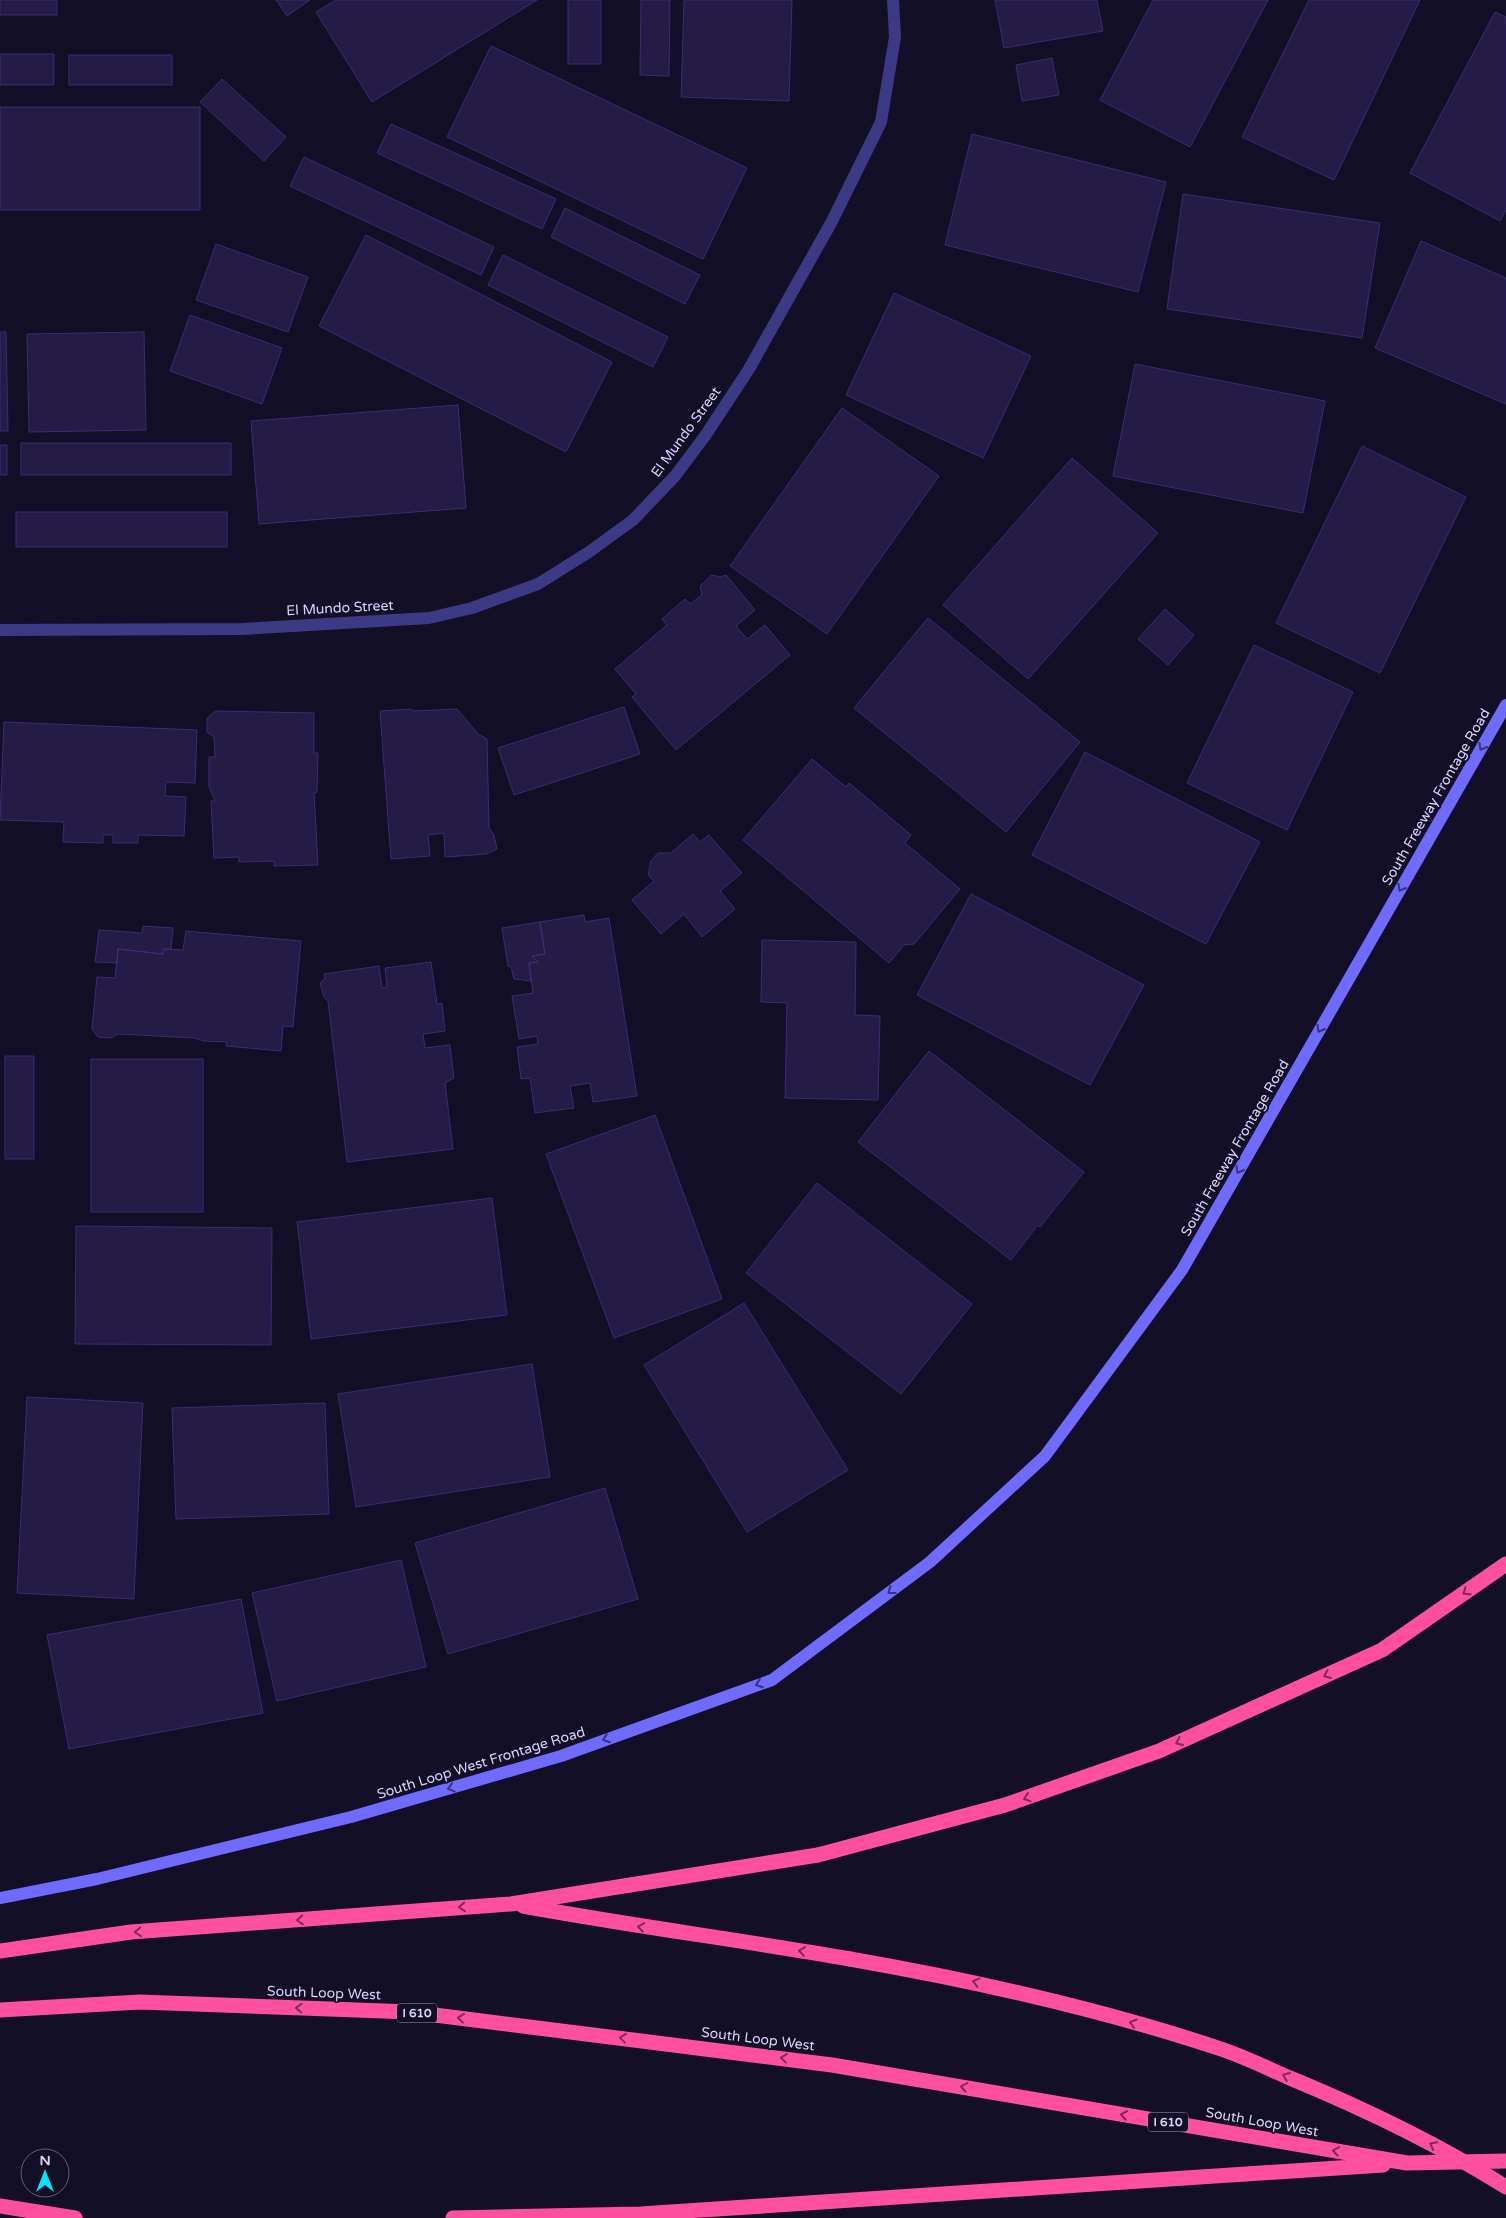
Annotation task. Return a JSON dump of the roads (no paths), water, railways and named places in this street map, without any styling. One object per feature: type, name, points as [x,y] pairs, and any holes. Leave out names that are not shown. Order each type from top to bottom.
[{"type":"highway","points":[[0,1951],[131,1932],[511,1904],[818,1855],[1005,1805],[1159,1751],[1382,1650],[1506,1564]]},
{"type":"highway","points":[[511,1904],[634,1926],[727,1938],[850,1958],[958,1978],[1070,2005],[1225,2050],[1347,2102],[1470,2164],[1506,2187]]},
{"type":"highway","name":"South Loop West","points":[[0,2010],[140,2002],[411,2012],[832,2064],[1407,2164],[1506,2162]]},
{"type":"highway","points":[[452,2218],[641,2214],[1407,2164]]},
{"type":"highway","points":[[0,2206],[75,2218]]},
{"type":"main road","name":"South Freeway Frontage Road","points":[[930,1562],[1044,1456],[1182,1270],[1506,705]]},
{"type":"main road","name":"South Loop West Frontage Road","points":[[0,1898],[96,1879],[351,1818],[561,1756],[772,1680],[930,1562]]},
{"type":"street","name":"El Mundo Street","points":[[0,630],[242,629],[429,618],[472,608],[538,584],[589,552],[633,520],[675,476],[705,436],[749,369],[831,223],[881,122],[895,37],[893,0]]}]
